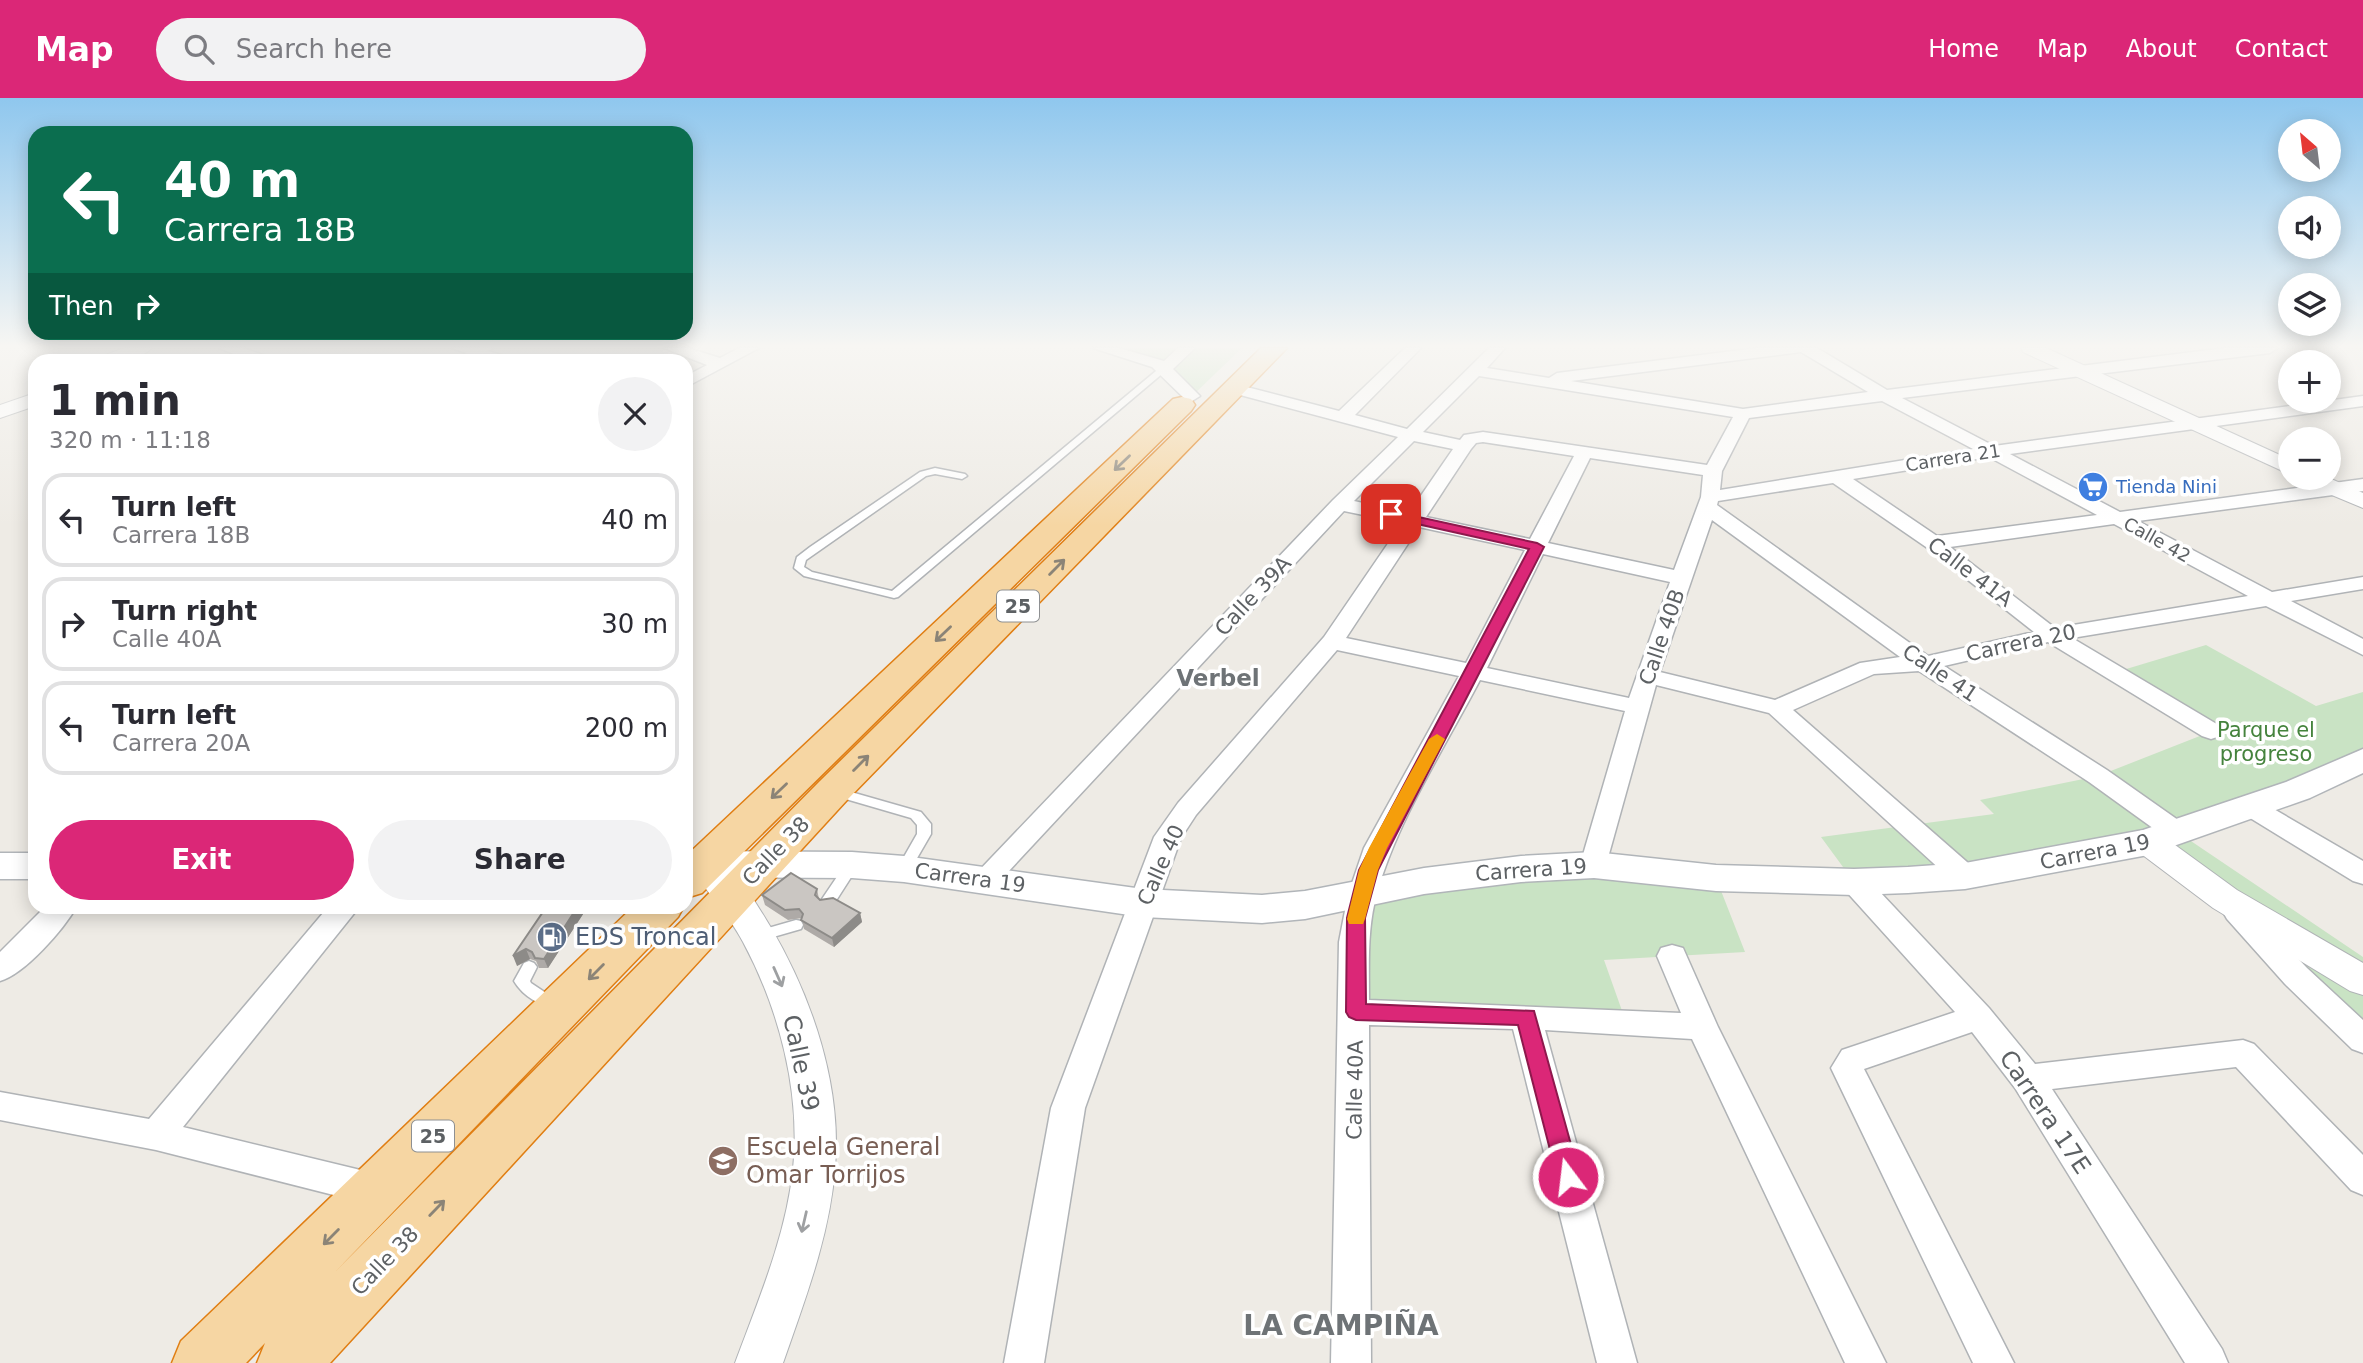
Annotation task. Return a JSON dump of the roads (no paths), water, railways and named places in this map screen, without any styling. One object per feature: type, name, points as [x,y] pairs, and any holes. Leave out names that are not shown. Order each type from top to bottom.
[{"type":"highway","name":"Calle 38","points":[[288,1363],[1182,407]]},
{"type":"highway","name":"Calle 38","points":[[732,890],[1216,407]]},
{"type":"highway","name":"25","points":[[202,1363],[654,914]]},
{"type":"main road","name":"Carrera 19","points":[[732,890],[852,865],[904,869],[1143,903],[1262,909],[1474,873],[1594,866],[1716,878],[1854,882],[1965,876],[2163,838],[2360,765]]},
{"type":"main road","points":[[0,866],[28,866]]},
{"type":"street","points":[[1306,407],[1464,446],[1470,439],[1483,437],[1713,471]]},
{"type":"street","points":[[1343,417],[1353,407]]},
{"type":"street","name":"Calle 39A","points":[[984,880],[1340,504],[1440,407]]},
{"type":"street","points":[[1697,407],[1743,414],[1795,407]]},
{"type":"street","name":"Calle 42","points":[[1908,407],[2363,649]]},
{"type":"street","points":[[2157,407],[2278,462]]},
{"type":"street","name":"Carrera 21","points":[[1709,502],[1837,477],[1995,451],[2316,407]]},
{"type":"street","name":"Calle 40B","points":[[1594,866],[1647,676],[1709,502],[1713,471],[1743,414]]},
{"type":"street","name":"Calle 40","points":[[1024,1363],[1068,1108],[1168,837],[1187,809],[1332,642],[1464,446]]},
{"type":"street","name":"Calle 40A","points":[[1351,1363],[1356,1012],[1354,942],[1362,894],[1378,848],[1473,672],[1585,451]]},
{"type":"street","name":"Calle 41A","points":[[1837,477],[1933,543],[2051,635],[2211,732]]},
{"type":"street","points":[[2341,488],[2363,485]]},
{"type":"street","points":[[1933,543],[2329,490]]},
{"type":"street","points":[[2338,490],[2363,501]]},
{"type":"street","name":"Calle 41","points":[[1709,502],[1924,664],[2098,776],[2225,899],[2363,981]]},
{"type":"street","points":[[1340,504],[1682,578]]},
{"type":"street","name":"Carrera 20","points":[[1777,708],[1868,668],[1892,664],[1924,664],[2051,635],[2363,583]]},
{"type":"street","points":[[1332,642],[1639,707]]},
{"type":"street","points":[[1647,676],[1777,708],[1965,876]]},
{"type":"street","points":[[2251,807],[2363,874]]},
{"type":"street","name":"Carrera 17E","points":[[1854,882],[1978,1017],[2027,1078],[2208,1363]]},
{"type":"street","name":"Calle 39","points":[[732,890],[786,997],[807,1071],[814,1126],[814,1167],[792,1272],[759,1363]]},
{"type":"street","points":[[2225,899],[2296,976],[2363,1040]]},
{"type":"street","points":[[0,970],[36,937],[56,914]]},
{"type":"street","points":[[156,1135],[339,914]]},
{"type":"street","points":[[1672,956],[1702,1027],[1866,1363]]},
{"type":"street","points":[[1356,1012],[1526,1017],[1702,1027]]},
{"type":"street","points":[[1526,1017],[1617,1363]]},
{"type":"street","points":[[1978,1017],[1853,1059],[1847,1068],[1994,1363]]},
{"type":"street","points":[[2027,1078],[2243,1053],[2363,1180]]},
{"type":"street","points":[[0,1106],[156,1135],[378,1191]]},
{"type":"lane","points":[[962,476],[946,472],[923,474],[814,549],[801,559],[799,568],[808,574],[894,596],[1118,407]]},
{"type":"lane","points":[[833,791],[916,815],[924,824],[924,834],[904,869]]},
{"type":"lane","points":[[827,903],[852,865]]},
{"type":"lane","points":[[529,967],[523,981],[525,987],[541,997],[565,1004]]},
{"type":"place","name":"Tienda Nini","points":[[2093,487]]},
{"type":"place","name":"EDS Troncal","points":[[552,937]]},
{"type":"place","name":"Escuela General Omar Torrijos","points":[[723,1161]]},
{"type":"district","name":"Verbel","points":[[1218,678]]},
{"type":"district","name":"LA CAMPIÑA","points":[[1341,1325]]},
{"type":"park label","name":"Parque el progreso","points":[[2266,742]]}]
